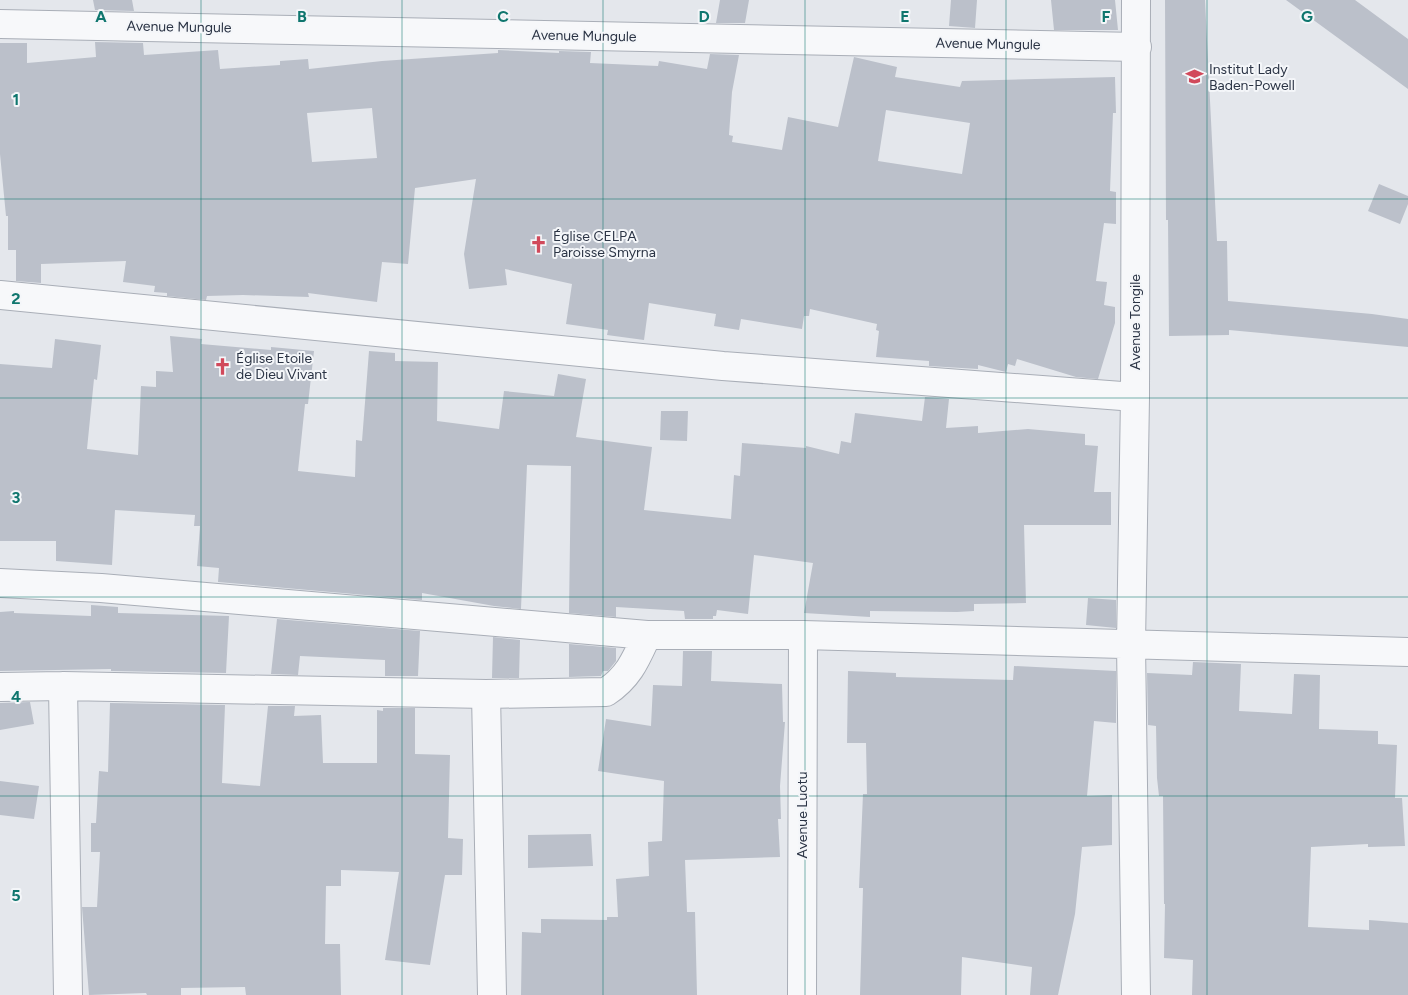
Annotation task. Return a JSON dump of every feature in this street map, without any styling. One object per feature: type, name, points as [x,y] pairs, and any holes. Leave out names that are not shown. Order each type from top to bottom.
[{"type":"street","name":"Avenue Tongile","points":[[1136,0],[1135,397],[1131,645],[1136,995]]},
{"type":"street","name":"Avenue Mungule","points":[[0,24],[1137,47]]},
{"type":"street","points":[[0,295],[723,366],[1135,397]]},
{"type":"street","points":[[0,583],[110,589],[647,635],[803,635],[1408,652]]},
{"type":"street","points":[[0,687],[63,686],[486,694],[606,692],[620,683],[631,670],[647,635]]},
{"type":"street","name":"Avenue Luotu","points":[[802,995],[803,635]]},
{"type":"street","points":[[63,686],[68,995]]},
{"type":"street","points":[[486,694],[492,995]]},
{"type":"building","points":[[93,0],[132,0],[134,11],[95,10]]},
{"type":"building","points":[[720,0],[749,0],[745,23],[716,23]]},
{"type":"building","points":[[951,0],[977,0],[975,28],[949,26]]},
{"type":"building","points":[[1051,0],[1115,0],[1118,30],[1054,30]]},
{"type":"building","points":[[1165,0],[1205,0],[1217,241],[1227,241],[1228,301],[1408,319],[1408,347],[1229,330],[1229,335],[1169,336],[1168,220],[1166,220]]},
{"type":"building","points":[[1286,0],[1355,0],[1408,39],[1408,89]]},
{"type":"building","points":[[95,42],[143,43],[144,55],[218,50],[220,69],[280,65],[280,61],[308,59],[309,69],[382,61],[498,53],[498,50],[559,53],[559,51],[591,52],[590,63],[658,66],[659,61],[707,69],[710,54],[739,55],[732,92],[729,135],[733,136],[732,142],[782,150],[788,117],[838,127],[854,57],[897,67],[895,77],[960,87],[962,81],[1115,77],[1116,113],[1113,113],[1110,191],[1116,192],[1116,224],[1104,223],[1096,281],[1107,282],[1104,305],[1115,307],[1115,323],[1098,379],[1076,377],[1017,359],[1015,366],[1008,364],[1006,372],[978,365],[978,369],[929,366],[929,361],[876,357],[879,331],[876,330],[877,324],[810,309],[809,316],[804,316],[802,329],[741,319],[739,330],[714,326],[716,314],[649,303],[644,340],[607,335],[608,330],[566,324],[572,284],[505,269],[507,285],[469,289],[464,254],[476,179],[415,188],[408,264],[382,262],[377,302],[308,293],[309,297],[207,296],[206,300],[167,296],[167,293],[154,292],[155,286],[123,282],[126,261],[41,264],[41,283],[16,281],[16,250],[8,250],[8,216],[6,216],[0,154],[0,43],[27,43],[27,63],[96,57]],"holes":[[[372,108],[377,158],[312,162],[307,113]],[[886,110],[970,123],[962,174],[878,161]]]},
{"type":"building","points":[[1379,184],[1408,196],[1408,204],[1400,224],[1368,211]]},
{"type":"building","points":[[170,336],[202,339],[201,344],[271,350],[271,347],[314,351],[308,404],[305,404],[298,471],[355,477],[356,440],[362,441],[369,351],[395,353],[395,361],[438,362],[437,421],[499,429],[504,391],[554,396],[558,374],[586,379],[576,437],[652,447],[644,510],[731,519],[734,475],[740,476],[742,443],[806,448],[806,446],[839,454],[841,441],[851,443],[855,413],[922,421],[925,397],[949,399],[946,428],[978,426],[978,433],[1028,429],[1085,434],[1085,445],[1098,446],[1094,492],[1111,492],[1111,525],[1024,525],[1026,603],[974,604],[974,611],[957,612],[870,611],[870,617],[804,613],[813,563],[754,555],[748,614],[717,610],[716,616],[713,616],[713,619],[685,619],[684,611],[616,607],[616,617],[569,613],[571,466],[527,465],[521,609],[422,593],[422,600],[218,582],[219,568],[197,566],[200,526],[194,526],[195,515],[115,510],[112,565],[56,561],[56,541],[0,541],[0,364],[52,368],[55,339],[101,345],[97,380],[94,379],[87,449],[138,455],[141,386],[156,387],[156,371],[173,372]]},
{"type":"building","points":[[661,411],[688,411],[687,441],[660,440]]},
{"type":"building","points":[[1088,598],[1116,600],[1116,628],[1086,625]]},
{"type":"building","points":[[91,605],[118,607],[118,613],[229,616],[226,673],[111,671],[111,669],[0,671],[0,612],[14,611],[14,613],[91,616]]},
{"type":"building","points":[[277,619],[420,631],[418,676],[385,676],[385,660],[300,656],[298,675],[271,674]]},
{"type":"building","points":[[493,637],[520,640],[519,678],[492,678]]},
{"type":"building","points":[[569,644],[616,648],[616,661],[608,671],[603,671],[601,676],[569,677]]},
{"type":"building","points":[[683,651],[712,651],[711,681],[782,684],[783,722],[785,722],[780,786],[781,819],[778,819],[780,857],[685,860],[687,912],[695,912],[697,995],[521,995],[522,932],[541,933],[541,919],[607,920],[607,917],[618,917],[616,879],[649,876],[648,842],[662,841],[664,781],[598,771],[606,719],[651,726],[653,685],[682,686]]},
{"type":"building","points":[[1193,662],[1241,664],[1239,711],[1292,714],[1294,674],[1320,675],[1319,729],[1378,731],[1378,744],[1397,745],[1395,798],[1402,798],[1405,846],[1368,847],[1368,844],[1311,847],[1308,927],[1369,930],[1369,920],[1408,923],[1408,995],[1192,995],[1193,960],[1164,958],[1163,796],[1159,796],[1157,778],[1156,726],[1148,725],[1147,673],[1192,675]]},
{"type":"building","points":[[1014,666],[1116,671],[1116,723],[1094,721],[1087,796],[1112,795],[1112,845],[1082,847],[1075,914],[1058,995],[1030,995],[1032,967],[962,957],[961,995],[860,995],[863,888],[859,888],[863,794],[867,794],[866,743],[847,743],[848,671],[896,673],[896,677],[1013,680]]},
{"type":"building","points":[[30,702],[34,724],[0,730],[0,703]]},
{"type":"building","points":[[110,703],[225,705],[222,783],[260,786],[268,706],[295,706],[294,716],[321,715],[323,763],[377,763],[377,710],[383,711],[383,708],[415,708],[415,754],[450,755],[448,838],[463,839],[462,875],[445,875],[430,965],[385,960],[399,872],[341,870],[341,886],[326,886],[325,944],[340,944],[341,995],[246,995],[245,987],[181,988],[181,995],[147,995],[146,993],[89,995],[82,907],[97,907],[100,852],[91,852],[91,823],[96,823],[99,771],[108,772]]},
{"type":"building","points":[[0,781],[39,786],[34,819],[0,815]]},
{"type":"building","points":[[591,834],[593,866],[528,868],[528,835]]},
{"type":"place","name":"Institut Lady Baden-Powell","points":[[1195,77]]},
{"type":"place","name":"Église CELPA Paroisse Smyrna","points":[[539,244]]},
{"type":"place","name":"Église Etoile de Dieu Vivant","points":[[222,366]]}]
